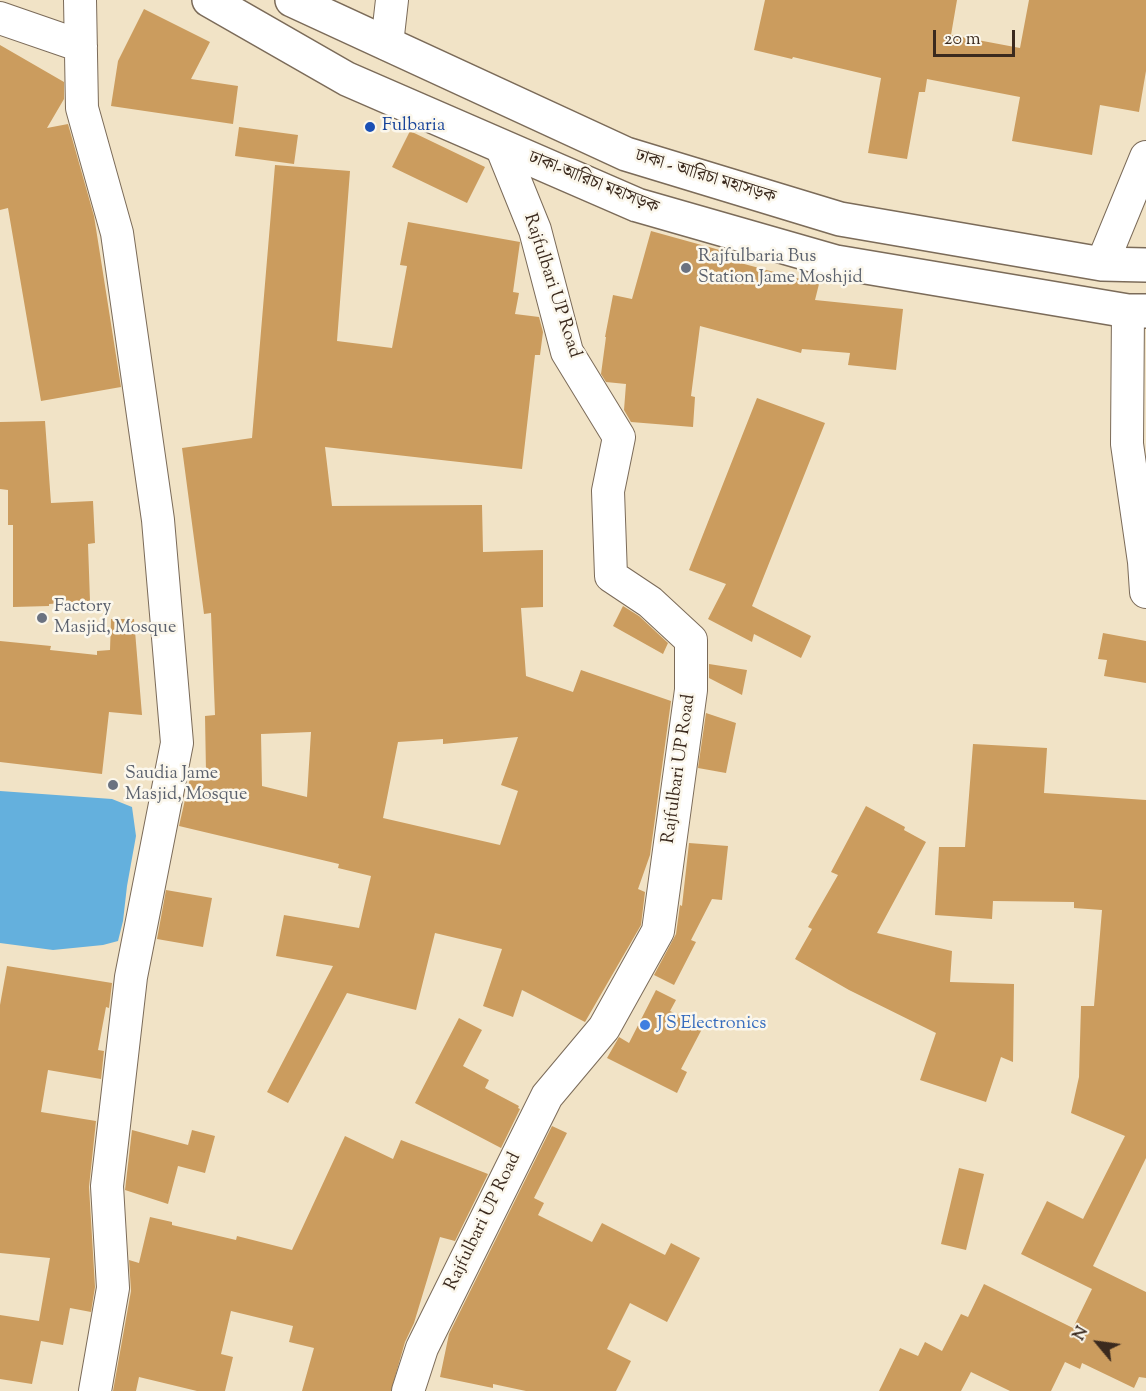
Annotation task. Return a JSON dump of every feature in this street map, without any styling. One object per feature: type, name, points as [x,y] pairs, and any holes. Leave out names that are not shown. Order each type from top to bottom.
[{"type":"highway","name":"ঢাকা-আরিচা মহাসড়ক","points":[[210,0],[347,79],[637,205],[836,262],[1137,311]]},
{"type":"highway","name":"ঢাকা - আরিচা মহাসড়ক","points":[[292,0],[626,154],[840,219],[1102,264],[1146,265]]},
{"type":"street","points":[[80,0],[82,108],[117,233],[158,520],[177,743],[131,977],[107,1186],[113,1288],[95,1391]]},
{"type":"street","points":[[387,44],[392,0]]},
{"type":"street","points":[[0,18],[81,46]]},
{"type":"street","name":"Rajfulbari UP Road","points":[[408,1391],[422,1348],[547,1096],[604,1028],[658,931],[691,690],[691,639],[650,602],[611,576],[609,491],[619,437],[567,352],[535,230],[501,146]]},
{"type":"street","points":[[1102,264],[1146,157]]},
{"type":"street","points":[[1137,311],[1127,444],[1144,562],[1146,592]]},
{"type":"water","points":[[0,791],[112,799],[132,807],[136,836],[118,941],[103,945],[53,950],[0,943]]},
{"type":"building","points":[[765,0],[957,0],[951,35],[1020,48],[1029,0],[1146,0],[1146,71],[1139,112],[1100,105],[1092,155],[1012,141],[1020,97],[927,79],[925,92],[919,92],[907,159],[868,153],[881,78],[754,50]]},
{"type":"building","points":[[144,9],[210,42],[191,79],[238,86],[233,124],[111,106],[118,61]]},
{"type":"building","points":[[0,45],[64,82],[64,99],[47,128],[68,124],[94,216],[121,387],[41,401],[8,208],[0,210]]},
{"type":"building","points":[[239,127],[298,135],[294,164],[235,156]]},
{"type":"building","points":[[410,131],[485,167],[467,203],[392,167]]},
{"type":"building","points":[[275,165],[350,171],[337,341],[392,348],[407,266],[400,265],[408,222],[520,242],[513,292],[519,293],[515,314],[539,317],[543,332],[540,355],[535,355],[522,469],[325,447],[332,506],[482,505],[483,552],[543,550],[543,607],[521,608],[526,676],[573,692],[581,670],[671,701],[650,855],[638,889],[645,892],[641,925],[585,1022],[522,990],[513,1017],[483,1006],[502,949],[435,933],[416,1010],[347,993],[288,1103],[267,1092],[333,966],[276,956],[284,915],[359,928],[371,876],[338,868],[339,864],[179,826],[192,769],[206,772],[205,716],[215,715],[211,613],[204,614],[182,448],[252,438]],"holes":[[[311,732],[307,797],[262,786],[261,734]],[[518,737],[501,785],[518,791],[500,845],[383,818],[398,742],[443,739],[443,744]]]},
{"type":"building","points":[[651,231],[734,254],[733,261],[819,284],[815,300],[903,309],[896,370],[848,365],[850,353],[802,349],[801,353],[700,326],[691,396],[695,397],[693,427],[631,422],[624,410],[626,384],[606,382],[601,374],[613,295],[632,299]]},
{"type":"building","points":[[757,398],[825,423],[752,606],[811,636],[801,658],[754,634],[752,642],[708,619],[726,584],[689,570]]},
{"type":"building","points":[[45,421],[51,503],[93,501],[95,543],[88,544],[90,601],[13,607],[13,525],[8,525],[8,490],[0,489],[0,422]]},
{"type":"building","points":[[623,606],[639,616],[668,643],[663,654],[613,626]]},
{"type":"building","points":[[111,619],[134,619],[142,715],[109,712],[102,774],[0,762],[0,641],[51,646],[50,650],[97,655],[97,651],[110,650]]},
{"type":"building","points":[[1103,633],[1146,641],[1146,683],[1104,676],[1107,660],[1098,659]]},
{"type":"building","points":[[709,664],[747,670],[742,695],[709,678]]},
{"type":"building","points":[[706,713],[736,723],[726,773],[698,768]]},
{"type":"building","points":[[973,744],[1047,748],[1044,793],[1146,800],[1146,1158],[1093,1266],[1146,1292],[1146,1378],[1139,1377],[1134,1388],[1082,1363],[1080,1369],[1065,1362],[1051,1391],[1010,1391],[971,1372],[961,1391],[879,1391],[900,1348],[918,1356],[925,1342],[942,1351],[961,1314],[968,1317],[984,1284],[1073,1328],[1092,1289],[1021,1254],[1047,1201],[1083,1219],[1125,1136],[1071,1113],[1079,1077],[1081,1006],[1094,1006],[1102,910],[1074,908],[1074,902],[993,901],[992,919],[935,915],[939,847],[965,847]]},
{"type":"building","points":[[866,806],[905,827],[904,830],[926,842],[877,933],[952,951],[950,982],[1014,984],[1013,1062],[1001,1057],[986,1102],[920,1080],[936,1033],[849,990],[795,959],[812,929],[808,927],[838,875],[831,872]]},
{"type":"building","points":[[689,843],[728,846],[722,900],[712,899],[691,940],[696,942],[674,985],[654,975],[676,934],[680,905],[682,906]]},
{"type":"building","points":[[166,890],[212,898],[203,947],[157,939]]},
{"type":"building","points":[[7,966],[112,983],[109,1008],[106,1007],[98,1050],[104,1051],[101,1079],[48,1070],[41,1112],[96,1121],[89,1187],[95,1287],[91,1312],[70,1308],[63,1345],[41,1341],[32,1384],[0,1379],[0,1315],[39,1321],[50,1258],[0,1253],[0,1005]]},
{"type":"building","points":[[656,990],[676,1000],[670,1011],[703,1027],[681,1069],[687,1072],[677,1093],[607,1058],[619,1037],[629,1043]]},
{"type":"building","points":[[459,1018],[482,1030],[463,1066],[489,1080],[485,1088],[519,1106],[520,1109],[501,1148],[415,1103]]},
{"type":"building","points":[[552,1126],[567,1133],[534,1198],[544,1203],[538,1215],[592,1242],[602,1223],[665,1255],[671,1243],[700,1258],[667,1322],[630,1303],[607,1349],[631,1361],[616,1391],[526,1391],[493,1384],[493,1388],[440,1377],[449,1334]]},
{"type":"building","points":[[132,1130],[188,1145],[192,1130],[215,1136],[205,1173],[178,1166],[168,1204],[125,1190]]},
{"type":"building","points":[[345,1136],[393,1159],[401,1140],[488,1174],[455,1241],[440,1237],[391,1391],[302,1391],[314,1348],[289,1342],[293,1326],[231,1311],[221,1354],[233,1357],[225,1391],[197,1391],[139,1377],[136,1391],[113,1391],[131,1291],[129,1260],[139,1263],[150,1217],[172,1222],[172,1225],[236,1240],[237,1236],[292,1250]]},
{"type":"building","points":[[959,1168],[984,1174],[966,1250],[941,1244]]},
{"type":"place","name":"Fulbaria","points":[[370,127]]},
{"type":"place","name":"Rajfulbaria Bus Station Jame Moshjid","points":[[686,268]]},
{"type":"place","name":"Factory Masjid, Mosque","points":[[42,618]]},
{"type":"place","name":"Saudia Jame Masjid, Mosque","points":[[113,785]]},
{"type":"place","name":"J S Electronics","points":[[645,1025]]}]
